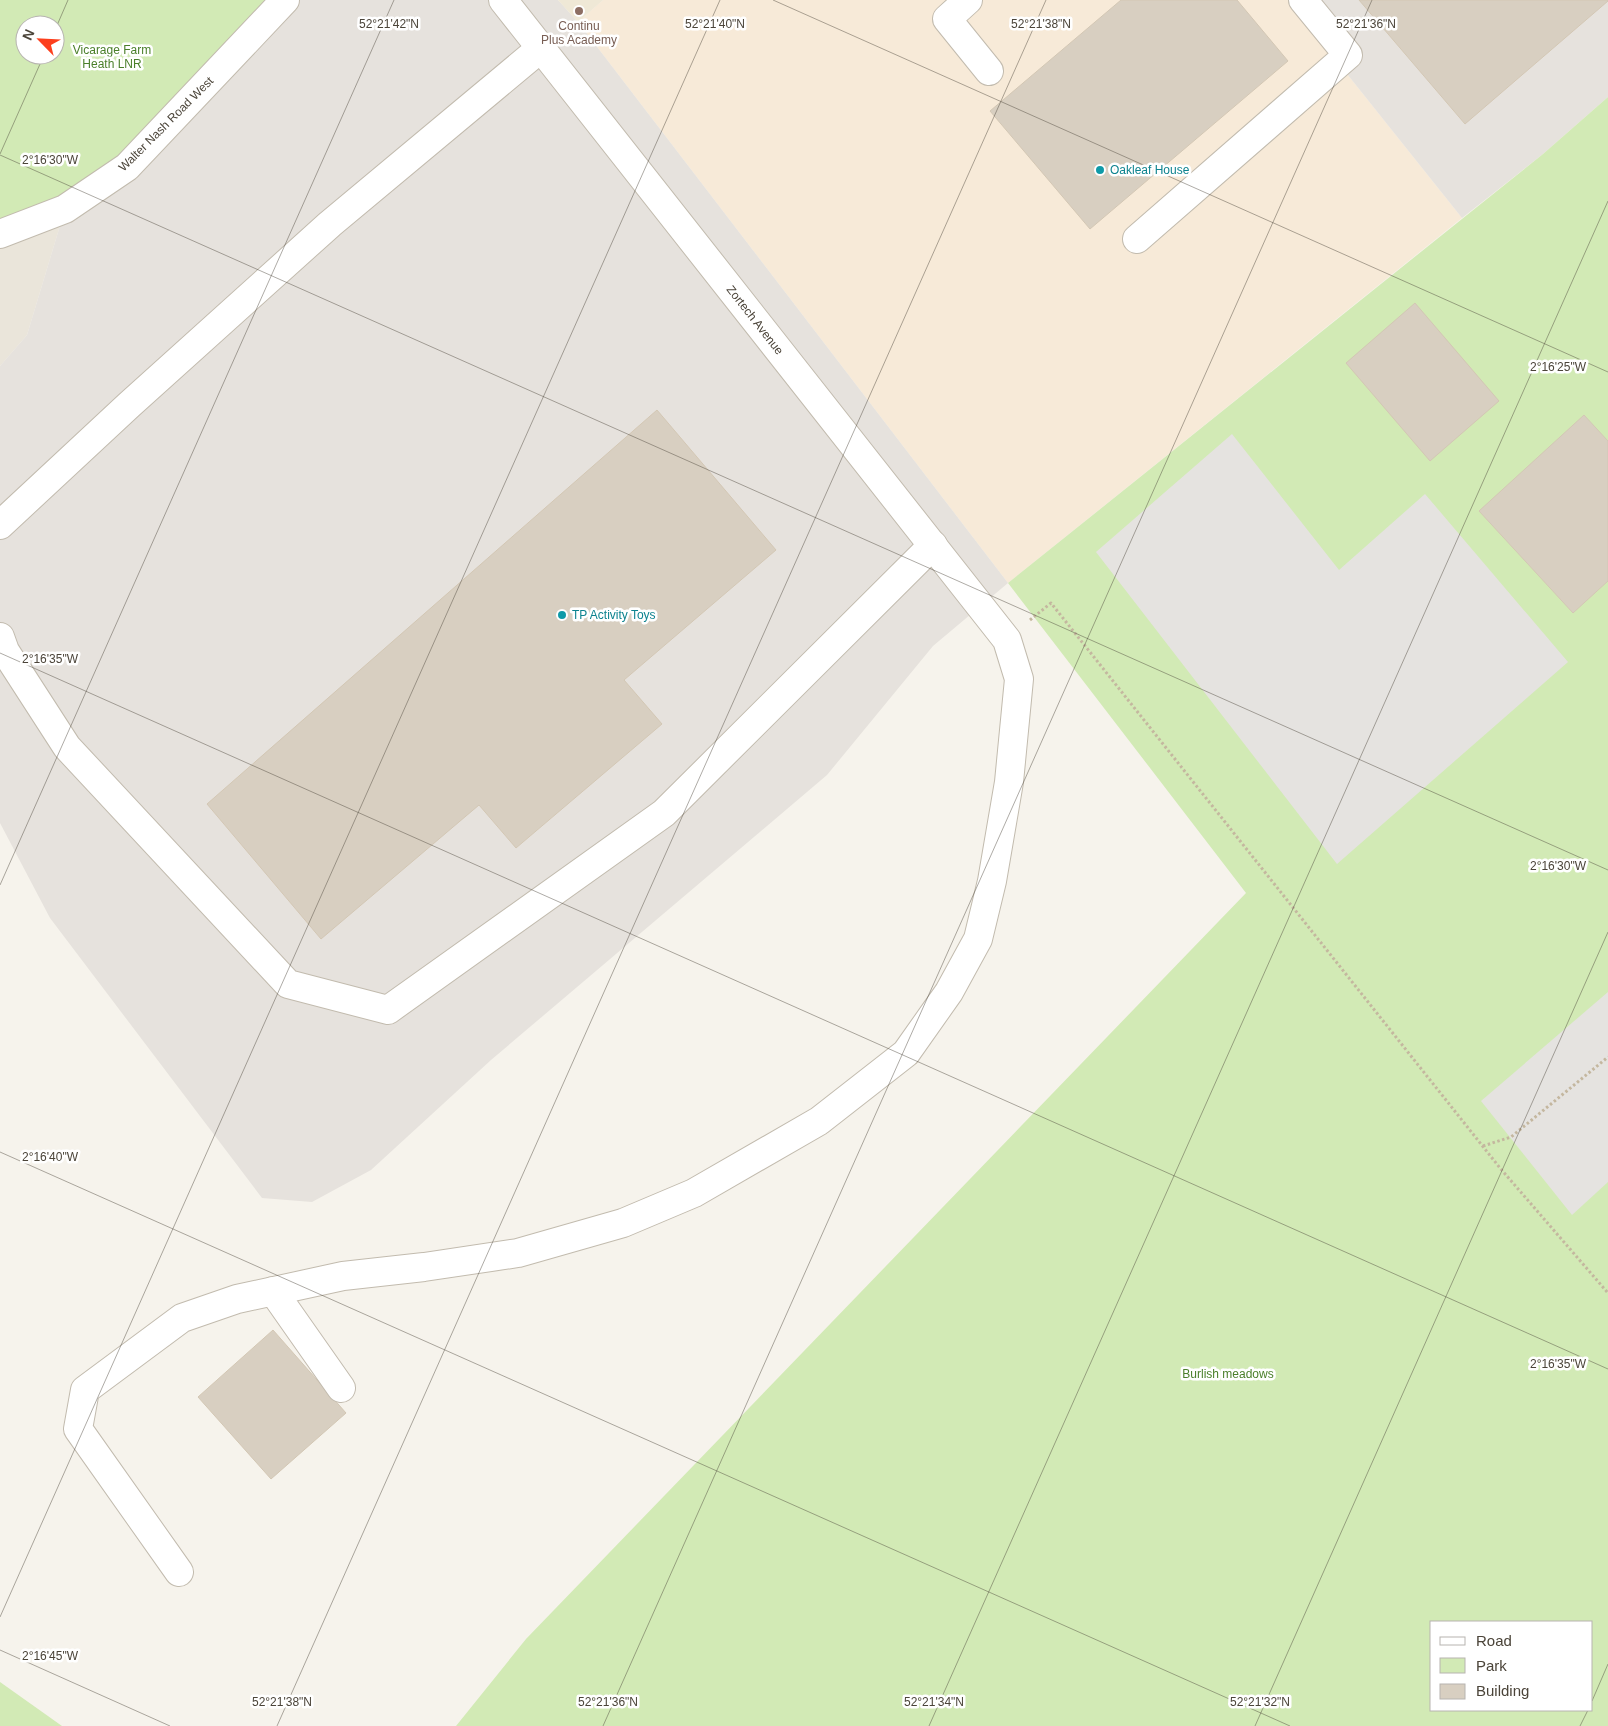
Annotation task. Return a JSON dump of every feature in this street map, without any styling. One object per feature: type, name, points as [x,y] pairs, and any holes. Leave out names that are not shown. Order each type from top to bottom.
[{"type":"street","name":"Walter Nash Road West","points":[[0,234],[65,209],[127,167],[285,0]]},
{"type":"street","name":"Zortech Avenue","points":[[503,0],[1007,640]]},
{"type":"street","points":[[968,0],[947,19],[989,71]]},
{"type":"street","points":[[1137,239],[1348,55],[1303,0]]},
{"type":"street","points":[[0,525],[129,405],[330,224],[541,48]]},
{"type":"street","points":[[0,637],[5,650],[66,748],[288,984],[388,1010],[664,813],[933,545]]},
{"type":"street","points":[[179,1572],[78,1429],[85,1390],[182,1318],[237,1299],[343,1276],[424,1267],[518,1253],[623,1222],[694,1193],[820,1122],[906,1053],[948,992],[978,939],[992,881],[1008,782],[1019,679],[1007,640]]},
{"type":"street","points":[[273,1291],[341,1388]]},
{"type":"path","points":[[1007,640],[1051,603],[1483,1146],[1608,1293]]},
{"type":"path","points":[[1483,1146],[1511,1137],[1608,1057]]},
{"type":"shaded area","points":[[285,0],[558,0],[578,22],[1008,583],[933,646],[827,775],[491,1060],[371,1170],[312,1202],[262,1198],[50,918],[0,823],[0,366],[27,335],[65,209]]},
{"type":"shaded area","name":"Continu Plus Academy","points":[[558,0],[603,0],[578,22]]},
{"type":"shaded area","points":[[603,0],[1288,0],[1462,218],[1008,583],[578,22]]},
{"type":"shaded area","points":[[1288,0],[1608,0],[1608,97],[1543,154],[1462,218]]},
{"type":"shaded area","points":[[65,209],[27,335],[0,366],[0,234]]},
{"type":"shaded area","points":[[1232,434],[1339,570],[1425,494],[1568,662],[1337,864],[1096,552]]},
{"type":"shaded area","points":[[1608,992],[1608,1182],[1572,1215],[1481,1101]]},
{"type":"green space","name":"Vicarage Farm Heath LNR","points":[[0,0],[285,0],[127,167],[0,234]]},
{"type":"green space","name":"Burlish meadows","points":[[1608,97],[1608,1726],[456,1726],[526,1639],[1246,893],[1008,583],[1543,154]]},
{"type":"green space","points":[[0,1682],[62,1726],[0,1726]]},
{"type":"building","name":"Oakleaf House","points":[[1121,0],[1237,0],[1288,61],[1090,229],[990,111]]},
{"type":"building","points":[[1359,0],[1608,0],[1608,1],[1465,124]]},
{"type":"building","points":[[1415,303],[1499,401],[1430,461],[1346,363]]},
{"type":"building","name":"TP Activity Toys","points":[[657,410],[776,550],[624,680],[662,724],[516,848],[479,805],[321,939],[207,804]]},
{"type":"building","points":[[1584,415],[1608,441],[1608,581],[1573,613],[1479,511]]},
{"type":"building","points":[[273,1330],[346,1413],[271,1479],[198,1397]]},
{"type":"place","name":"Continu Plus Academy","points":[[579,11]]},
{"type":"place","name":"Oakleaf House","points":[[1100,170]]},
{"type":"place","name":"TP Activity Toys","points":[[562,615]]}]
